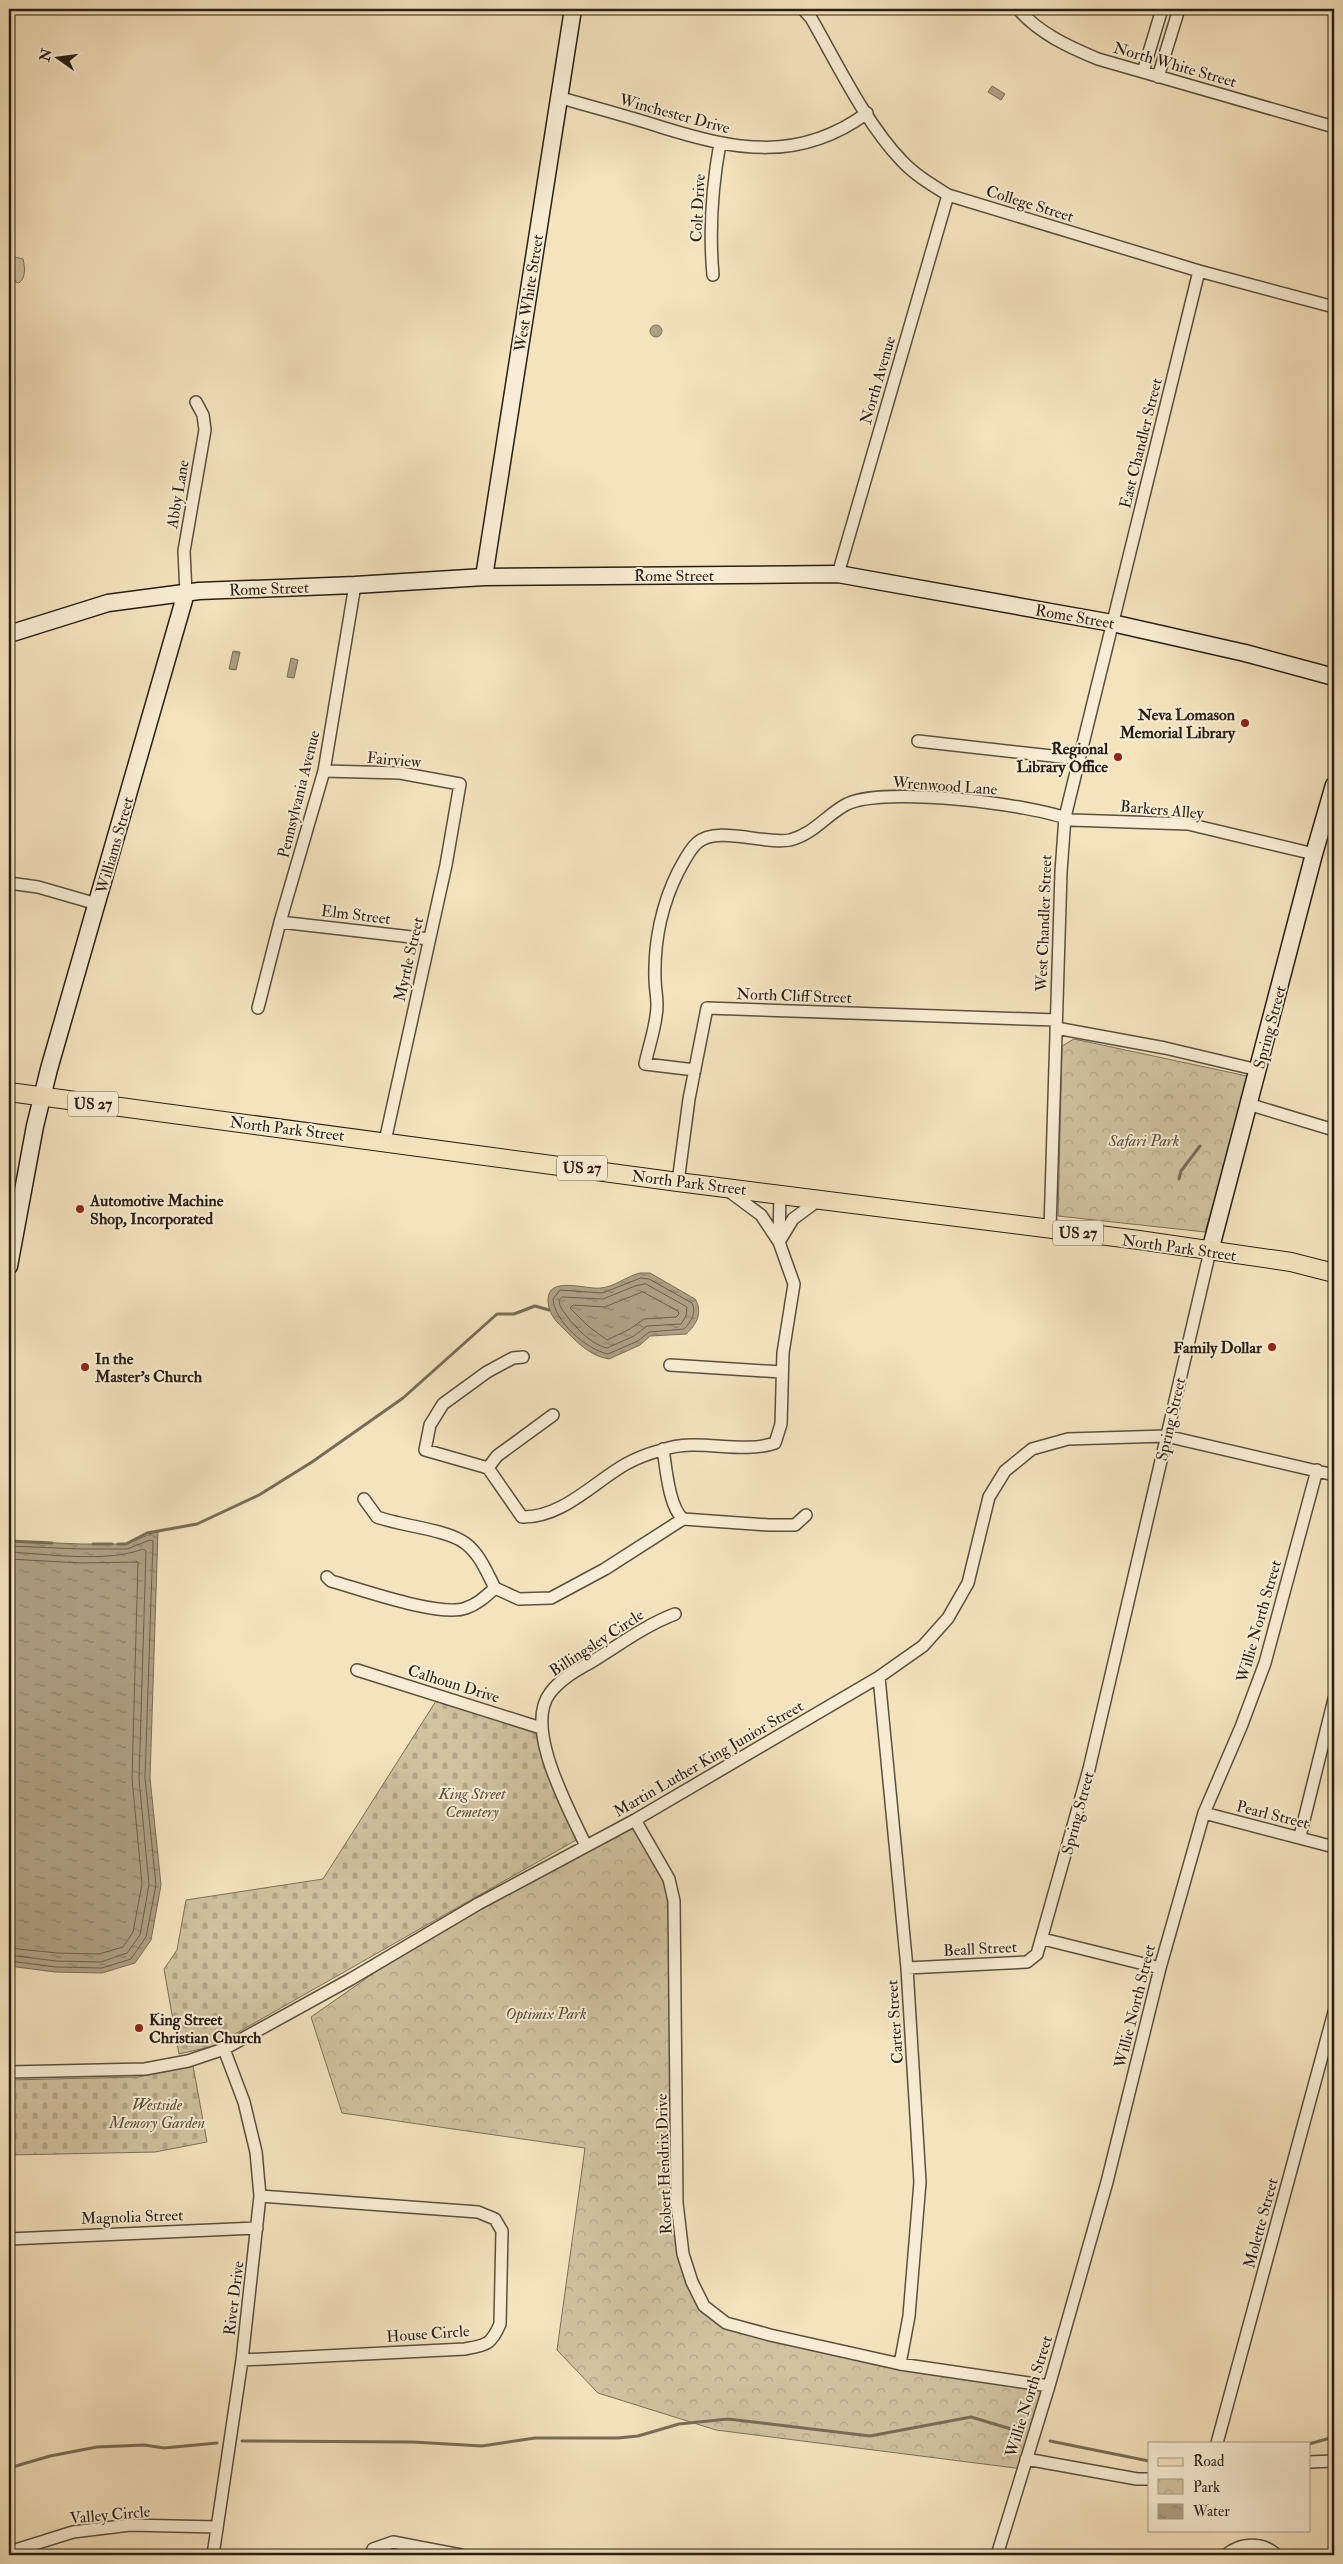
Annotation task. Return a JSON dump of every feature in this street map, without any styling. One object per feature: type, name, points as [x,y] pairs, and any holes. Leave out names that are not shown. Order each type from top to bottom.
[{"type":"main road","name":"US 27","points":[[9,1092],[42,1097]]},
{"type":"main road","name":"North Park Street","points":[[42,1097],[1291,1262],[1334,1273]]},
{"type":"street","name":"West White Street","points":[[484,577],[573,9]]},
{"type":"street","name":"College Street","points":[[803,9],[811,18],[867,113],[902,161],[924,180],[948,195],[1199,271],[1334,307]]},
{"type":"street","name":"North White Street","points":[[1018,9],[1027,19],[1063,44],[1098,59],[1334,127]]},
{"type":"street","points":[[1143,72],[1162,9]]},
{"type":"street","points":[[1158,77],[1179,9]]},
{"type":"street","name":"Winchester Drive","points":[[558,97],[699,140],[767,149],[791,146],[835,131],[867,113]]},
{"type":"street","name":"Colt Drive","points":[[713,275],[710,244],[713,186],[720,143]]},
{"type":"street","name":"North Avenue","points":[[838,574],[948,195]]},
{"type":"street","name":"East Chandler Street","points":[[1112,623],[1199,271]]},
{"type":"street","name":"Abby Lane","points":[[186,593],[184,551],[205,430],[203,415],[196,402]]},
{"type":"street","name":"Rome Street","points":[[9,634],[108,603],[186,593],[484,577],[838,574],[1112,623],[1245,653],[1334,677]]},
{"type":"street","name":"Pennsylvania Avenue","points":[[258,1008],[280,922],[324,771],[355,585]]},
{"type":"street","name":"Williams Street","points":[[9,1266],[42,1097],[186,593]]},
{"type":"street","name":"West Chandler Street","points":[[1050,1230],[1060,872],[1065,817],[1112,623]]},
{"type":"street","points":[[918,742],[1079,759]]},
{"type":"street","name":"Fairview","points":[[324,771],[400,773],[460,784]]},
{"type":"street","name":"Myrtle Street","points":[[385,1141],[446,864],[460,784]]},
{"type":"street","name":"Spring Street","points":[[1043,1939],[1089,1769],[1210,1251],[1314,854],[1334,785]]},
{"type":"street","name":"Wrenwood Lane","points":[[695,1070],[645,1064],[657,1006],[655,977],[659,927],[671,886],[697,842],[718,835],[788,840],[807,834],[848,804],[879,797],[908,796],[975,801],[1065,817]]},
{"type":"street","name":"Barkers Alley","points":[[1065,817],[1071,820],[1188,824],[1314,854]]},
{"type":"street","points":[[9,883],[38,887],[97,904]]},
{"type":"street","name":"Elm Street","points":[[280,922],[429,939]]},
{"type":"street","name":"North Cliff Street","points":[[678,1182],[695,1070],[707,1008],[1056,1024],[1258,1070]]},
{"type":"street","points":[[1248,1104],[1334,1130]]},
{"type":"street","points":[[523,1357],[513,1358],[488,1372],[443,1404],[430,1425],[425,1450],[488,1468],[522,1517],[547,1514],[627,1463],[663,1449],[681,1445],[761,1448],[775,1443],[781,1424],[781,1372],[794,1284],[779,1242],[762,1216],[725,1188]]},
{"type":"street","points":[[779,1242],[780,1193]]},
{"type":"street","points":[[779,1242],[792,1219],[820,1199]]},
{"type":"street","points":[[670,1365],[781,1372]]},
{"type":"street","points":[[488,1468],[497,1456],[553,1414]]},
{"type":"street","name":"Martin Luther King Junior Street","points":[[9,2072],[145,2069],[188,2061],[224,2049],[478,1904],[635,1820],[880,1677],[922,1646],[948,1618],[968,1583],[989,1498],[1005,1471],[1032,1449],[1068,1438],[1166,1436],[1334,1475]]},
{"type":"street","points":[[663,1449],[666,1472],[677,1514],[684,1519],[795,1524],[806,1515]]},
{"type":"street","name":"Willie North Street","points":[[997,2555],[1049,2386],[1107,2182],[1160,1968],[1204,1813],[1241,1727],[1265,1664],[1317,1470]]},
{"type":"street","points":[[364,1499],[377,1517],[448,1536],[465,1543],[479,1558],[494,1588],[519,1599],[551,1598],[605,1569],[684,1519]]},
{"type":"street","points":[[327,1577],[331,1581],[437,1610],[465,1609],[482,1601],[494,1588]]},
{"type":"street","name":"Billingsley Circle","points":[[586,1846],[557,1781],[541,1728],[541,1715],[550,1693],[567,1676],[653,1623],[675,1614]]},
{"type":"street","name":"Calhoun Drive","points":[[357,1670],[541,1728]]},
{"type":"street","name":"Carter Street","points":[[880,1677],[907,1968],[920,2182],[910,2316],[900,2364]]},
{"type":"street","points":[[1300,1836],[1334,1699]]},
{"type":"street","name":"Pearl Street","points":[[1204,1813],[1300,1836],[1334,1847]]},
{"type":"street","name":"Robert Hendrix Drive","points":[[635,1820],[665,1872],[674,1900],[678,2203],[683,2254],[692,2282],[704,2306],[726,2324],[900,2364],[1049,2386]]},
{"type":"street","points":[[1043,1939],[1160,1968]]},
{"type":"street","name":"Beall Street","points":[[907,1968],[1027,1962],[1037,1954],[1043,1939]]},
{"type":"street","name":"Molette Street","points":[[1217,2442],[1334,2012]]},
{"type":"street","name":"River Drive","points":[[213,2555],[242,2360],[260,2196],[256,2152],[244,2102],[224,2049]]},
{"type":"street","name":"House Circle","points":[[242,2360],[465,2348],[486,2345],[494,2338],[500,2324],[502,2231],[494,2219],[478,2212],[468,2211],[260,2196]]},
{"type":"street","name":"Magnolia Street","points":[[9,2239],[257,2228]]},
{"type":"street","points":[[1026,2459],[1137,2479],[1148,2479]]},
{"type":"street","points":[[1310,2462],[1334,2461]]},
{"type":"street","name":"Valley Circle","points":[[9,2552],[73,2532],[130,2525],[217,2527]]},
{"type":"street","points":[[371,2555],[373,2549],[393,2542],[461,2555]]},
{"type":"street","points":[[1226,2555],[1244,2546],[1256,2545],[1265,2547],[1277,2555]]},
{"type":"green space","points":[[15,257],[23,259],[24,275],[19,283],[11,280],[12,264]]},
{"type":"green space","name":"Safari Park","points":[[1074,1039],[1247,1076],[1249,1081],[1205,1232],[1058,1216],[1062,1046]]},
{"type":"green space","name":"King Street Cemetery","points":[[436,1701],[536,1731],[578,1839],[214,2046],[179,2054],[164,1969],[177,1950],[186,1900],[323,1879]]},
{"type":"green space","name":"Optimix Park","points":[[635,1820],[669,1879],[683,2254],[704,2306],[726,2323],[770,2335],[1049,2386],[1023,2469],[716,2430],[598,2393],[557,2350],[585,2148],[342,2113],[311,2017],[444,1924]]},
{"type":"green space","name":"Westside Memory Garden","points":[[193,2066],[207,2142],[155,2152],[9,2155],[9,2080],[138,2077]]},
{"type":"water","points":[[992,86],[1005,94],[1001,100],[988,92]]},
{"type":"water","points":[[656,325],[662,331],[656,337],[650,331]]},
{"type":"water","points":[[233,651],[240,652],[236,670],[229,669]]},
{"type":"water","points":[[291,658],[298,660],[294,678],[287,677]]},
{"type":"water","points":[[640,1273],[650,1273],[695,1299],[699,1308],[698,1318],[686,1334],[650,1336],[640,1345],[609,1359],[595,1355],[583,1347],[559,1324],[550,1312],[548,1300],[550,1292],[554,1288],[569,1285],[601,1288],[616,1284]]},
{"type":"water","points":[[158,1531],[150,1778],[161,1885],[151,1940],[135,1963],[102,1973],[55,1972],[9,1966],[9,1541],[126,1544]]},
{"type":"waterway","points":[[1179,1179],[1181,1171],[1200,1146]]},
{"type":"waterway","points":[[118,1544],[126,1544],[147,1533],[197,1524],[259,1495],[312,1462],[403,1398],[497,1314],[514,1314],[535,1306],[549,1310]]},
{"type":"waterway","points":[[9,1541],[52,1543]]},
{"type":"waterway","points":[[93,1544],[112,1544]]},
{"type":"waterway","points":[[242,2441],[413,2442],[482,2446],[535,2438],[618,2438],[638,2436],[679,2424],[728,2419],[870,2436],[971,2417],[1021,2432]]},
{"type":"waterway","points":[[1310,2444],[1334,2437]]},
{"type":"waterway","points":[[1050,2441],[1148,2461]]},
{"type":"waterway","points":[[9,2468],[50,2456],[97,2447],[144,2445],[164,2448],[217,2443]]},
{"type":"place","name":"Neva Lomason Memorial Library","points":[[1245,723]]},
{"type":"place","name":"Regional Library Office","points":[[1118,757]]},
{"type":"place","name":"Automotive Machine Shop, Incorporated","points":[[80,1209]]},
{"type":"place","name":"Family Dollar","points":[[1272,1347]]},
{"type":"place","name":"In the Master's Church","points":[[85,1367]]},
{"type":"place","name":"King Street Christian Church","points":[[139,2028]]}]
